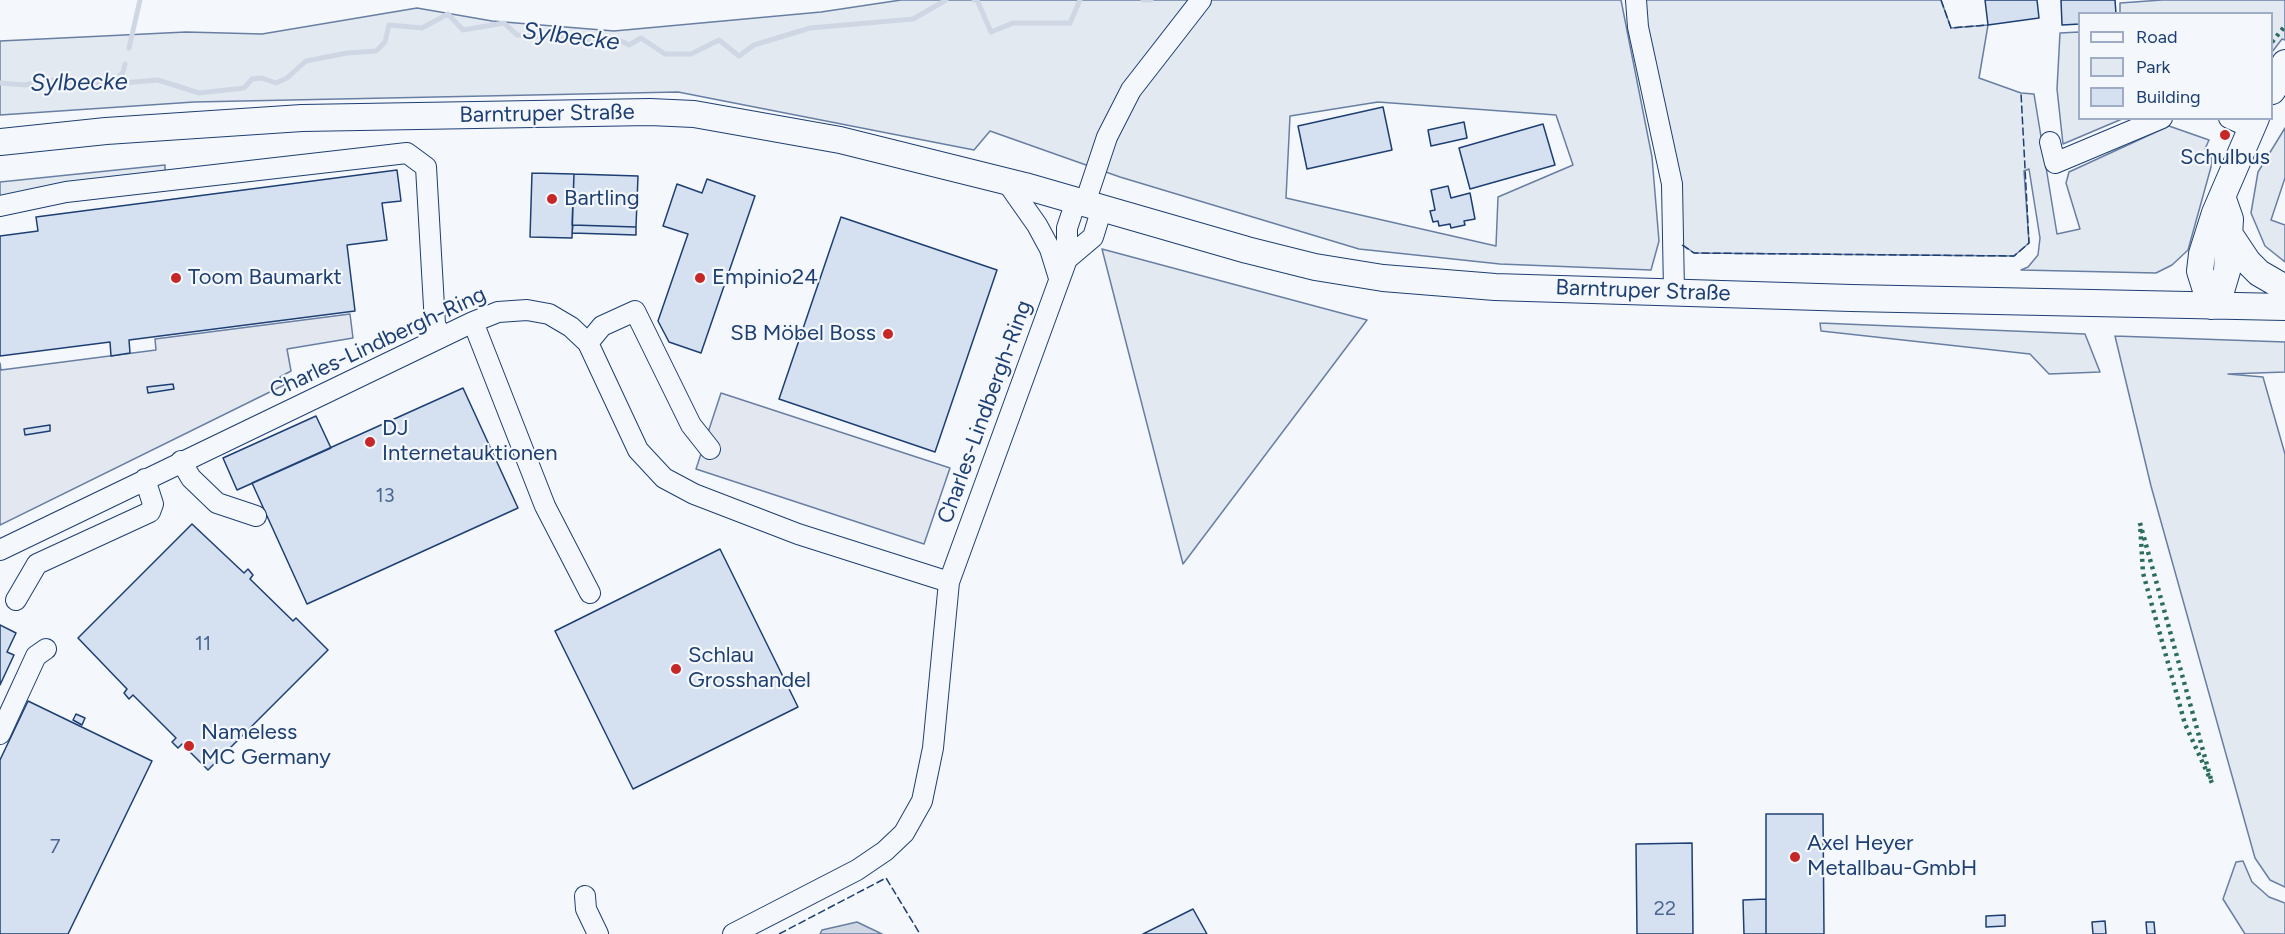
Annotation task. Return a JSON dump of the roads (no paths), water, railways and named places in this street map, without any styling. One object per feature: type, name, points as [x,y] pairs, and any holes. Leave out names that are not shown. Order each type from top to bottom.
[{"type":"main road","name":"Barntruper Straße","points":[[0,142],[106,131],[302,118],[650,112],[742,121],[840,140],[1005,181],[1315,267],[1383,278],[1496,287],[2285,307]]},
{"type":"main road","points":[[2211,306],[2200,271],[2215,213],[2223,199],[2245,122]]},
{"type":"main road","points":[[2211,306],[2225,279],[2230,235],[2230,219],[2223,199]]},
{"type":"main road","points":[[2230,235],[2248,262],[2259,273],[2285,288]]},
{"type":"main road","points":[[2148,305],[2172,295],[2200,271]]},
{"type":"street","points":[[1087,204],[1107,137],[1131,90],[1201,0]]},
{"type":"street","points":[[1636,0],[1642,48],[1672,184],[1674,291]]},
{"type":"street","points":[[2050,142],[2055,163],[2157,120]]},
{"type":"street","points":[[0,206],[66,192],[407,153],[426,167],[435,324],[441,337]]},
{"type":"street","points":[[1005,181],[1037,225],[1050,249],[1059,278]]},
{"type":"street","name":"Charles-Lindbergh-Ring","points":[[1067,259],[1093,237],[1087,204]]},
{"type":"street","name":"Charles-Lindbergh-Ring","points":[[733,934],[857,870],[885,851],[904,833],[914,817],[927,784],[933,748],[950,582],[1067,259],[1067,228],[1087,204]]},
{"type":"street","name":"Charles-Lindbergh-Ring","points":[[0,550],[473,322],[498,312],[527,310],[549,314],[571,327],[588,343],[638,450],[664,478],[694,494],[798,534],[950,582]]},
{"type":"street","points":[[588,343],[602,326],[635,311],[691,425],[710,449]]},
{"type":"street","points":[[473,322],[545,506],[590,593]]},
{"type":"street","points":[[181,462],[192,478],[218,503],[256,516]]},
{"type":"street","points":[[16,600],[37,564],[150,512],[153,504],[145,479]]},
{"type":"street","points":[[0,734],[36,656],[46,649]]},
{"type":"street","points":[[585,896],[586,909],[598,934]]},
{"type":"waterway","points":[[129,48],[140,0]]},
{"type":"waterway","name":"Sylbecke","points":[[0,83],[25,85],[47,80],[112,84],[158,80],[199,93],[244,88],[252,79],[262,78],[276,83],[287,78],[306,61],[347,53],[376,51],[385,42],[389,25],[422,28],[448,14],[463,30],[504,23],[517,35],[599,41],[615,38],[629,45],[641,38],[665,54],[691,54],[719,40],[739,56],[754,45],[810,28],[913,19],[946,0]]},
{"type":"waterway","name":"Sylbecke","points":[[974,0],[977,0],[991,32],[1013,23],[1070,23],[1080,0]]},
{"type":"waterway","name":"Sylbecke","points":[[1143,0],[1151,0]]},
{"type":"waterway","points":[[112,84],[123,72],[125,64]]},
{"type":"place","name":"Schulbus","points":[[2225,135]]},
{"type":"place","name":"Bartling","points":[[552,199]]},
{"type":"place","name":"Toom Baumarkt","points":[[176,278]]},
{"type":"place","name":"Empinio24","points":[[700,278]]},
{"type":"place","name":"SB Möbel Boss","points":[[888,334]]},
{"type":"place","name":"DJ Internetauktionen","points":[[370,442]]},
{"type":"place","name":"Schlau Grosshandel","points":[[676,669]]},
{"type":"place","name":"Nameless MC Germany","points":[[189,746]]},
{"type":"place","name":"Axel Heyer Metallbau-GmbH","points":[[1795,857]]}]
